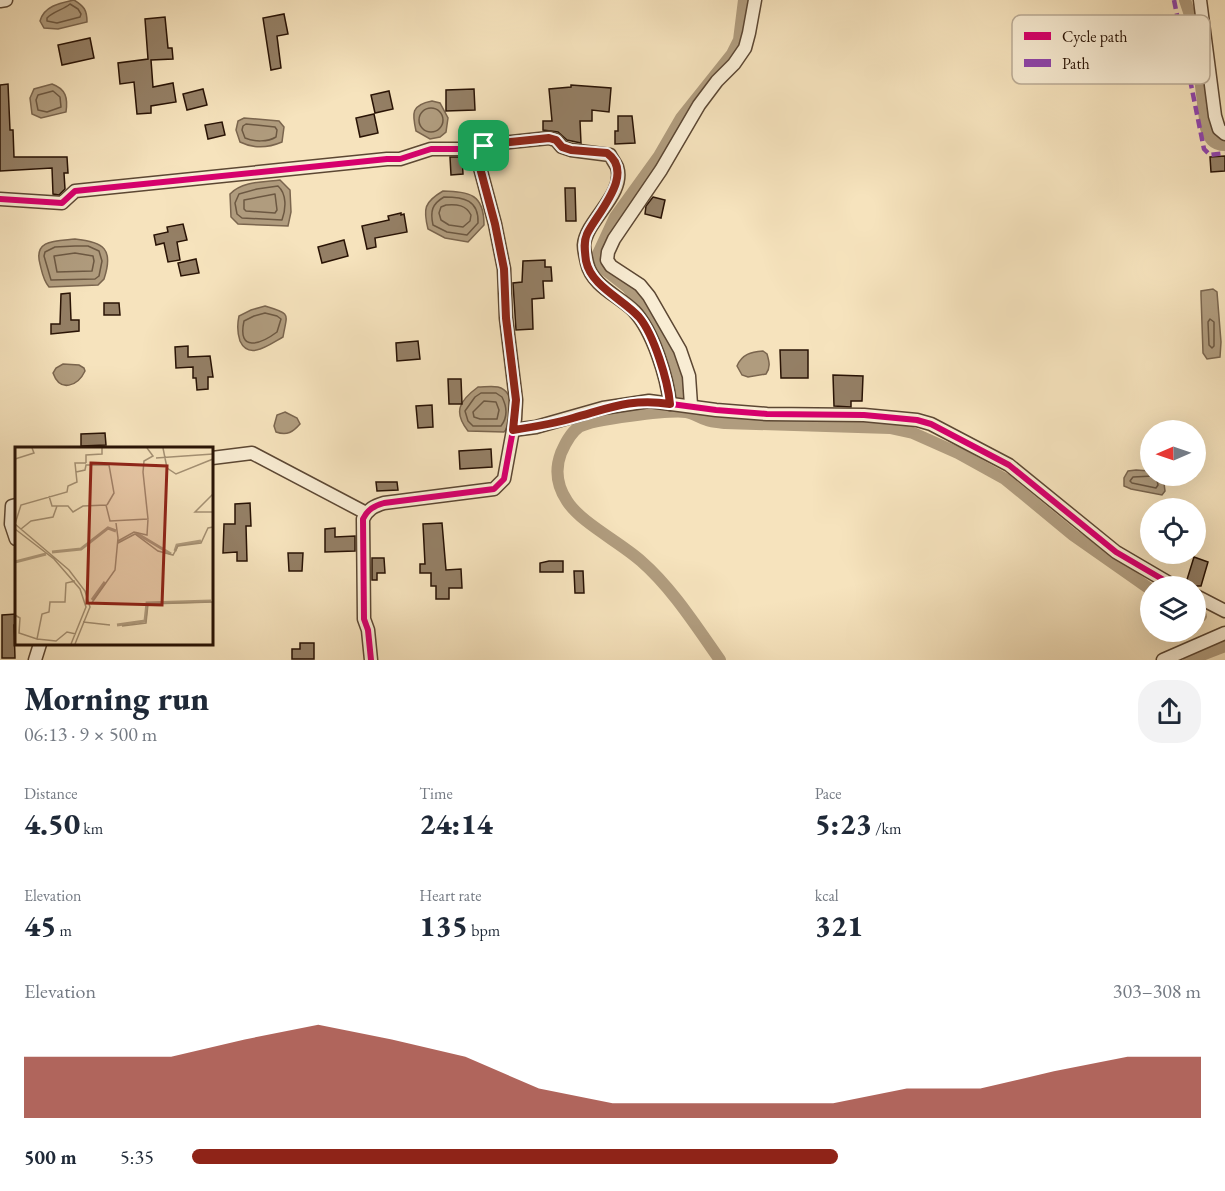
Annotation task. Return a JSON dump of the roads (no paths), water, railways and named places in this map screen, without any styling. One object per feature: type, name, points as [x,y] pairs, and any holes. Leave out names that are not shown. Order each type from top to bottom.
[{"type":"street","points":[[0,1],[6,0]]},
{"type":"street","points":[[691,405],[689,376],[680,350],[649,296],[640,285],[611,266],[607,260],[608,252],[614,239],[661,170],[699,105],[745,48],[755,0]]},
{"type":"street","points":[[1200,0],[1202,15]]},
{"type":"street","points":[[1210,77],[1215,116],[1220,129],[1225,134]]},
{"type":"street","points":[[0,200],[62,203],[75,191],[400,159],[431,149],[475,149],[492,144],[549,138],[571,150],[610,155],[617,168],[617,183],[587,235],[584,246],[587,264],[597,283],[614,294],[642,321],[663,371],[670,404]]},
{"type":"street","points":[[371,660],[363,603],[363,519],[366,513],[374,506],[384,503],[494,489],[504,479],[516,400],[506,318],[504,269],[495,224],[475,149]]},
{"type":"street","points":[[513,430],[536,427],[631,402],[649,401],[767,414],[901,417],[932,424],[1010,465],[1116,552],[1157,576]]},
{"type":"street","points":[[213,458],[252,453],[366,513]]},
{"type":"street","points":[[15,505],[12,506],[11,525],[15,536]]},
{"type":"street","points":[[1206,602],[1225,612]]},
{"type":"street","points":[[1163,660],[1225,633]]},
{"type":"street","points":[[35,660],[40,645]]},
{"type":"water","points":[[74,0],[84,9],[87,22],[58,29],[44,28],[40,21],[45,12],[53,6]]},
{"type":"water","points":[[52,84],[65,95],[66,112],[41,118],[32,114],[30,98],[34,89]]},
{"type":"water","points":[[432,101],[440,103],[448,118],[446,132],[440,137],[430,139],[416,131],[414,115],[420,105]]},
{"type":"water","points":[[244,118],[279,121],[284,127],[282,142],[261,147],[240,142],[236,130],[238,121]]},
{"type":"water","points":[[280,180],[290,190],[291,212],[288,226],[238,224],[231,217],[230,194],[235,190],[254,183]]},
{"type":"water","points":[[443,191],[468,194],[478,201],[481,207],[484,225],[468,242],[445,238],[428,229],[426,207]]},
{"type":"water","points":[[75,239],[93,242],[104,249],[108,261],[104,279],[98,285],[49,287],[41,270],[40,250],[54,241]]},
{"type":"water","points":[[1213,289],[1217,292],[1220,357],[1207,359],[1203,353],[1201,291]]},
{"type":"water","points":[[265,306],[280,311],[286,316],[283,337],[266,347],[249,350],[244,347],[239,338],[239,316]]},
{"type":"water","points":[[763,351],[767,354],[769,362],[766,374],[748,377],[742,375],[737,366],[741,359],[751,353]]},
{"type":"water","points":[[63,364],[79,365],[85,371],[74,383],[64,385],[56,379],[53,373]]},
{"type":"water","points":[[478,387],[498,387],[508,394],[512,414],[504,432],[468,431],[463,424],[460,407],[466,397]]},
{"type":"water","points":[[285,412],[297,418],[300,424],[290,433],[283,434],[276,432],[274,426],[277,415]]},
{"type":"water","points":[[1140,470],[1140,486],[1164,486],[1165,491],[1162,495],[1124,486],[1124,478],[1128,471]]},
{"type":"waterway","points":[[681,396],[678,379],[666,347],[650,315],[627,287],[599,265],[597,256],[615,217],[659,156],[681,118],[732,54],[739,40],[744,0]]},
{"type":"waterway","points":[[1185,0],[1190,15]]},
{"type":"waterway","points":[[1201,84],[1206,128],[1212,140],[1217,144],[1225,145]]},
{"type":"waterway","points":[[720,660],[663,583],[632,554],[591,525],[567,501],[559,483],[558,465],[566,442],[579,427],[614,418],[677,412],[725,423],[890,428],[913,433],[958,453],[1005,479],[1073,535],[1140,582]]},
{"type":"waterway","points":[[1189,660],[1225,646]]}]
